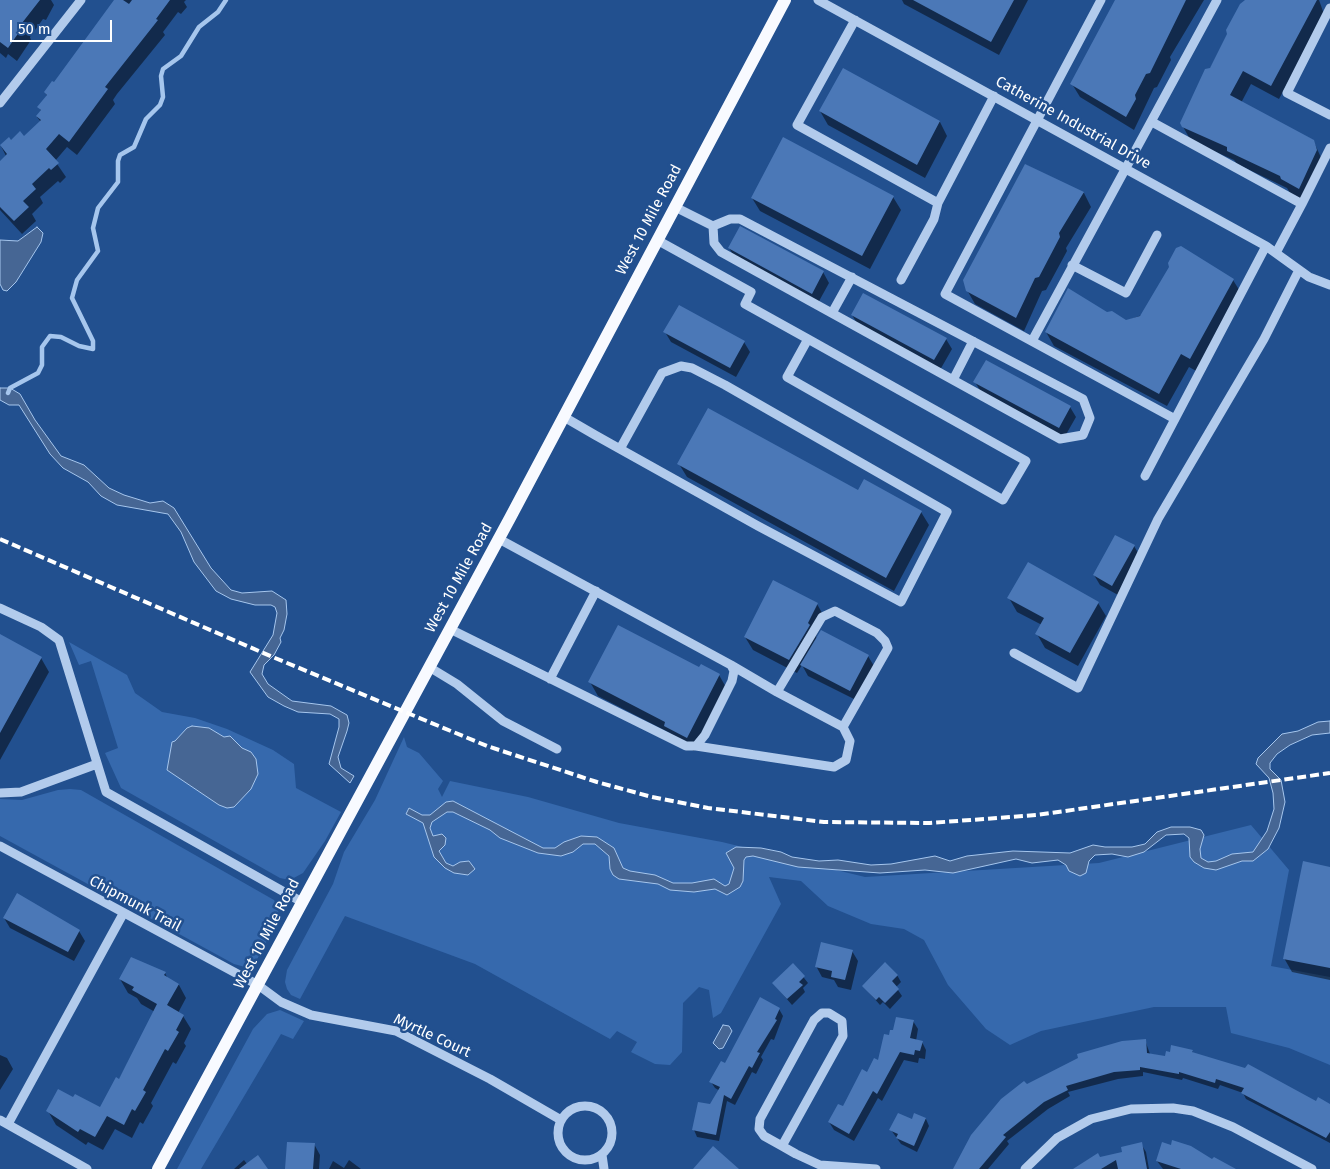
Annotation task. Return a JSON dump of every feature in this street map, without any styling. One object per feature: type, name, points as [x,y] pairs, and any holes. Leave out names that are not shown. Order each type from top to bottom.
[{"type":"main road","name":"West 10 Mile Road","points":[[158,1169],[499,539],[785,0]]},
{"type":"street","points":[[0,104],[81,0]]},
{"type":"street","name":"Catherine Industrial Drive","points":[[818,0],[1266,246],[1309,278],[1330,285]]},
{"type":"street","points":[[1101,0],[945,294],[1175,419]]},
{"type":"street","points":[[1032,341],[1217,0]]},
{"type":"street","points":[[1330,8],[1287,93],[1330,115]]},
{"type":"street","points":[[855,20],[797,125],[938,203]]},
{"type":"street","points":[[901,280],[934,219],[938,203],[994,96]]},
{"type":"street","points":[[1152,122],[1302,204]]},
{"type":"street","points":[[1276,253],[1330,148]]},
{"type":"street","points":[[675,207],[714,226]]},
{"type":"street","points":[[730,218],[740,219],[1083,399],[1090,418],[1083,434],[1060,439],[721,252],[714,243],[714,226],[730,218]]},
{"type":"street","points":[[1072,265],[1126,293],[1158,235]]},
{"type":"street","points":[[657,240],[752,292],[745,304],[808,339],[1026,461],[1003,500],[786,377],[808,339]]},
{"type":"street","points":[[1145,476],[1266,246]]},
{"type":"street","points":[[1014,653],[1078,688],[1158,519],[1264,338],[1299,270]]},
{"type":"street","points":[[832,314],[852,277]]},
{"type":"street","points":[[953,380],[973,341]]},
{"type":"street","points":[[564,417],[620,449],[758,526],[900,602],[947,512],[692,368],[681,366],[662,373],[620,449]]},
{"type":"street","points":[[450,629],[686,746],[834,767],[846,760],[850,741],[843,727],[499,539]]},
{"type":"street","points":[[550,679],[596,591]]},
{"type":"street","points":[[0,608],[41,627],[59,640],[106,792],[302,902]]},
{"type":"street","points":[[777,692],[822,617],[835,611],[877,633],[885,641],[888,648],[843,727]]},
{"type":"street","points":[[696,746],[705,736],[732,682],[734,671],[731,665]]},
{"type":"street","points":[[429,667],[458,684],[504,721],[557,749]]},
{"type":"street","points":[[0,793],[21,792],[97,764]]},
{"type":"street","name":"Chipmunk Trail","points":[[0,846],[123,914],[258,985]]},
{"type":"street","points":[[87,1169],[4,1122],[123,914]]},
{"type":"street","name":"Myrtle Court","points":[[258,985],[281,1002],[311,1014],[396,1031],[490,1079],[561,1120]]},
{"type":"street","points":[[782,1146],[842,1036],[842,1021],[832,1013],[822,1014],[814,1020],[760,1119],[761,1133],[782,1146],[820,1165],[876,1169]]},
{"type":"street","points":[[588,1106],[599,1109],[606,1116],[612,1132],[608,1147],[602,1155],[592,1160],[581,1161],[571,1157],[563,1150],[558,1140],[561,1120],[568,1111],[578,1107],[588,1106]]},
{"type":"street","points":[[1025,1169],[1057,1138],[1091,1119],[1131,1109],[1174,1108],[1193,1111],[1233,1126],[1312,1169]]},
{"type":"street","points":[[602,1155],[604,1169]]},
{"type":"shaded area","points":[[37,227],[43,233],[41,242],[16,282],[7,291],[3,290],[0,284],[0,240],[18,241]]},
{"type":"shaded area","points":[[0,388],[10,388],[20,394],[35,420],[61,456],[84,465],[109,488],[124,495],[150,503],[163,501],[174,508],[211,568],[231,590],[242,593],[272,591],[286,600],[287,614],[284,630],[280,638],[281,642],[274,655],[264,665],[262,674],[268,684],[292,701],[331,706],[347,715],[349,723],[338,757],[341,768],[354,776],[350,783],[329,764],[339,727],[339,719],[330,714],[298,712],[284,706],[268,697],[250,672],[273,635],[277,613],[275,607],[271,605],[255,605],[231,599],[216,591],[194,562],[181,532],[168,514],[117,505],[101,496],[88,482],[63,468],[50,454],[19,405],[9,405],[0,400]]},
{"type":"shaded area","points":[[69,642],[127,675],[135,693],[162,712],[195,718],[227,729],[273,750],[294,764],[296,788],[341,812],[325,841],[303,873],[290,880],[280,878],[121,788],[105,753],[118,748],[91,661],[79,665]]},
{"type":"shaded area","points":[[1330,721],[1330,733],[1312,735],[1290,745],[1277,754],[1270,763],[1270,769],[1281,780],[1285,802],[1279,828],[1268,849],[1253,861],[1242,861],[1216,870],[1204,868],[1194,862],[1190,857],[1189,838],[1184,834],[1166,835],[1144,852],[1128,857],[1112,854],[1095,855],[1089,861],[1086,873],[1080,876],[1069,871],[1066,865],[1058,860],[1032,863],[1016,859],[953,873],[925,870],[880,873],[798,867],[753,856],[746,857],[744,860],[743,881],[740,887],[727,895],[715,889],[694,892],[670,890],[658,884],[619,879],[613,875],[610,869],[609,856],[595,844],[583,844],[573,852],[561,856],[538,853],[500,838],[490,830],[453,812],[447,812],[432,822],[430,828],[433,836],[442,834],[446,838],[445,845],[439,851],[446,863],[453,866],[460,862],[469,861],[475,869],[468,875],[454,873],[445,868],[434,857],[423,823],[406,814],[409,808],[422,815],[430,815],[446,802],[453,801],[543,848],[555,848],[564,842],[581,836],[597,837],[614,848],[623,868],[655,875],[673,883],[692,883],[714,879],[725,886],[729,884],[734,868],[726,853],[736,847],[761,848],[781,852],[792,857],[819,861],[838,860],[871,865],[891,864],[935,856],[950,861],[967,856],[1013,851],[1070,853],[1093,845],[1132,847],[1145,844],[1157,832],[1171,827],[1190,827],[1201,830],[1204,835],[1200,849],[1201,858],[1208,862],[1216,861],[1232,854],[1253,852],[1267,831],[1274,809],[1273,793],[1269,778],[1256,764],[1258,758],[1282,734],[1298,731],[1318,722]]},
{"type":"shaded area","points":[[192,726],[209,728],[224,737],[230,736],[242,748],[251,752],[256,759],[258,774],[251,789],[234,807],[227,808],[219,805],[167,770],[172,742],[187,728]]},
{"type":"shaded area","points":[[404,737],[407,747],[419,753],[443,781],[438,789],[442,797],[450,781],[528,797],[619,823],[722,842],[865,877],[1099,863],[1251,825],[1289,870],[1271,966],[1330,977],[1330,1065],[1289,1048],[1231,1033],[1226,1007],[1154,1007],[1041,1031],[1010,1045],[986,1029],[948,985],[924,940],[904,929],[871,924],[828,906],[801,881],[769,877],[781,904],[721,1013],[713,1018],[709,990],[699,987],[683,1003],[682,1052],[670,1065],[655,1064],[631,1052],[637,1042],[617,1031],[610,1039],[475,964],[345,916],[300,999],[291,995],[287,989],[285,982],[287,970],[333,884],[344,852],[375,800]]},
{"type":"shaded area","points":[[58,790],[81,790],[274,900],[278,908],[279,919],[255,963],[245,967],[234,964],[0,836],[0,799],[22,800]]},
{"type":"shaded area","points":[[280,1010],[304,1021],[293,1039],[281,1034],[201,1169],[177,1169],[253,1029],[267,1014]]},
{"type":"shaded area","points":[[723,1025],[729,1026],[732,1031],[723,1048],[719,1049],[713,1043]]},
{"type":"building","points":[[0,0],[40,0],[22,23],[24,25],[8,48],[0,42]]},
{"type":"building","points":[[114,0],[123,0],[129,4],[132,0],[170,0],[156,19],[158,20],[105,87],[108,89],[69,142],[59,134],[46,149],[59,163],[51,170],[49,168],[32,184],[36,189],[23,201],[29,207],[14,221],[0,207],[0,161],[7,154],[0,145],[9,137],[11,140],[20,131],[24,136],[41,120],[36,116],[41,110],[37,107],[47,95],[44,92],[52,81],[54,82]]},
{"type":"building","points":[[913,0],[1014,0],[991,42]]},
{"type":"building","points":[[1115,0],[1186,0],[1150,73],[1146,74],[1135,95],[1136,99],[1126,117],[1070,84]]},
{"type":"building","points":[[1245,0],[1317,0],[1271,86],[1243,71],[1230,95],[1314,140],[1317,150],[1299,189],[1281,179],[1280,176],[1227,151],[1227,147],[1182,127],[1180,123],[1205,69],[1210,68],[1227,34],[1226,30],[1240,4]]},
{"type":"building","points":[[843,68],[940,121],[917,165],[819,111]]},
{"type":"building","points":[[783,137],[894,196],[862,256],[751,198]]},
{"type":"building","points":[[1025,164],[1084,192],[1059,233],[1060,237],[1039,277],[1035,278],[1016,318],[966,291],[963,280]]},
{"type":"building","points":[[740,226],[824,271],[812,294],[728,248]]},
{"type":"building","points":[[1181,246],[1234,279],[1190,359],[1181,354],[1159,394],[1045,332],[1068,288],[1107,312],[1112,311],[1126,320],[1140,316],[1169,267],[1168,263],[1176,248]]},
{"type":"building","points":[[863,293],[947,338],[934,360],[851,315]]},
{"type":"building","points":[[679,305],[745,341],[730,368],[663,332]]},
{"type":"building","points":[[986,360],[1071,406],[1059,428],[973,382]]},
{"type":"building","points":[[708,408],[858,490],[864,479],[922,511],[886,578],[677,464]]},
{"type":"building","points":[[1115,535],[1135,545],[1112,586],[1093,575]]},
{"type":"building","points":[[1028,562],[1099,602],[1070,653],[1035,634],[1044,618],[1007,598]]},
{"type":"building","points":[[773,580],[818,603],[808,623],[810,625],[789,660],[744,637]]},
{"type":"building","points":[[618,625],[699,667],[701,664],[720,674],[687,738],[664,726],[665,722],[588,682]]},
{"type":"building","points":[[821,630],[869,655],[850,691],[800,665]]},
{"type":"building","points":[[0,634],[42,657],[0,733]]},
{"type":"building","points":[[1303,861],[1330,867],[1330,968],[1283,959]]},
{"type":"building","points":[[17,893],[80,930],[68,952],[3,918]]},
{"type":"building","points":[[821,942],[853,950],[845,980],[831,977],[832,971],[815,967]]},
{"type":"building","points":[[131,957],[166,972],[164,975],[179,984],[167,1005],[184,1015],[176,1030],[179,1032],[168,1051],[165,1049],[143,1090],[146,1092],[135,1111],[132,1109],[124,1125],[107,1116],[95,1137],[80,1129],[78,1132],[46,1111],[58,1089],[73,1097],[75,1094],[100,1107],[116,1077],[119,1079],[157,1004],[132,990],[134,987],[119,979]]},
{"type":"building","points":[[885,962],[898,975],[892,981],[899,989],[885,1003],[879,997],[876,1000],[862,986]]},
{"type":"building","points":[[793,963],[805,976],[799,982],[803,985],[787,999],[772,983]]},
{"type":"building","points":[[760,997],[780,1008],[775,1019],[777,1020],[757,1052],[760,1053],[752,1068],[749,1066],[731,1099],[724,1095],[716,1135],[692,1130],[698,1102],[710,1104],[720,1087],[709,1082],[721,1061],[725,1063]]},
{"type":"building","points":[[896,1017],[914,1020],[910,1038],[923,1041],[920,1051],[915,1050],[914,1055],[900,1052],[877,1094],[873,1091],[849,1134],[828,1122],[838,1104],[843,1106],[862,1069],[867,1072],[874,1058],[878,1060],[884,1034],[889,1035],[890,1030],[893,1030]]},
{"type":"building","points":[[1146,1039],[1147,1053],[1165,1056],[1166,1051],[1170,1052],[1171,1045],[1193,1050],[1192,1052],[1245,1068],[1248,1064],[1316,1101],[1318,1097],[1330,1104],[1330,1132],[1326,1138],[1241,1093],[1244,1088],[1216,1079],[1215,1083],[1179,1072],[1179,1074],[1140,1067],[1140,1070],[1114,1072],[1066,1086],[1068,1090],[1044,1102],[1003,1135],[1006,1137],[979,1169],[953,1169],[971,1135],[1001,1099],[1024,1081],[1027,1084],[1078,1058],[1077,1054],[1122,1041]]},
{"type":"building","points":[[898,1113],[912,1119],[914,1113],[926,1118],[914,1146],[896,1138],[898,1134],[889,1130]]},
{"type":"building","points":[[1172,1140],[1191,1146],[1212,1159],[1214,1157],[1236,1169],[1181,1169],[1156,1161],[1162,1142],[1171,1145]]},
{"type":"building","points":[[287,1142],[315,1143],[313,1169],[285,1169]]},
{"type":"building","points":[[1142,1142],[1147,1169],[1118,1169],[1116,1160],[1101,1169],[1073,1169],[1098,1153],[1100,1157],[1122,1152],[1121,1147]]},
{"type":"building","points":[[713,1146],[739,1169],[693,1169]]},
{"type":"building","points":[[258,1155],[268,1169],[239,1169]]},
{"type":"waterway","points":[[8,393],[10,388],[38,373],[42,365],[42,347],[50,336],[61,337],[79,346],[93,349],[93,341],[72,298],[77,280],[98,251],[93,228],[98,208],[118,182],[118,161],[120,155],[134,147],[146,119],[160,105],[163,97],[161,76],[163,69],[181,56],[199,27],[218,12],[226,0]]},
{"type":"railway","points":[[0,539],[275,658],[487,746],[597,782],[652,797],[708,808],[824,822],[930,823],[1037,815],[1330,773]]}]
